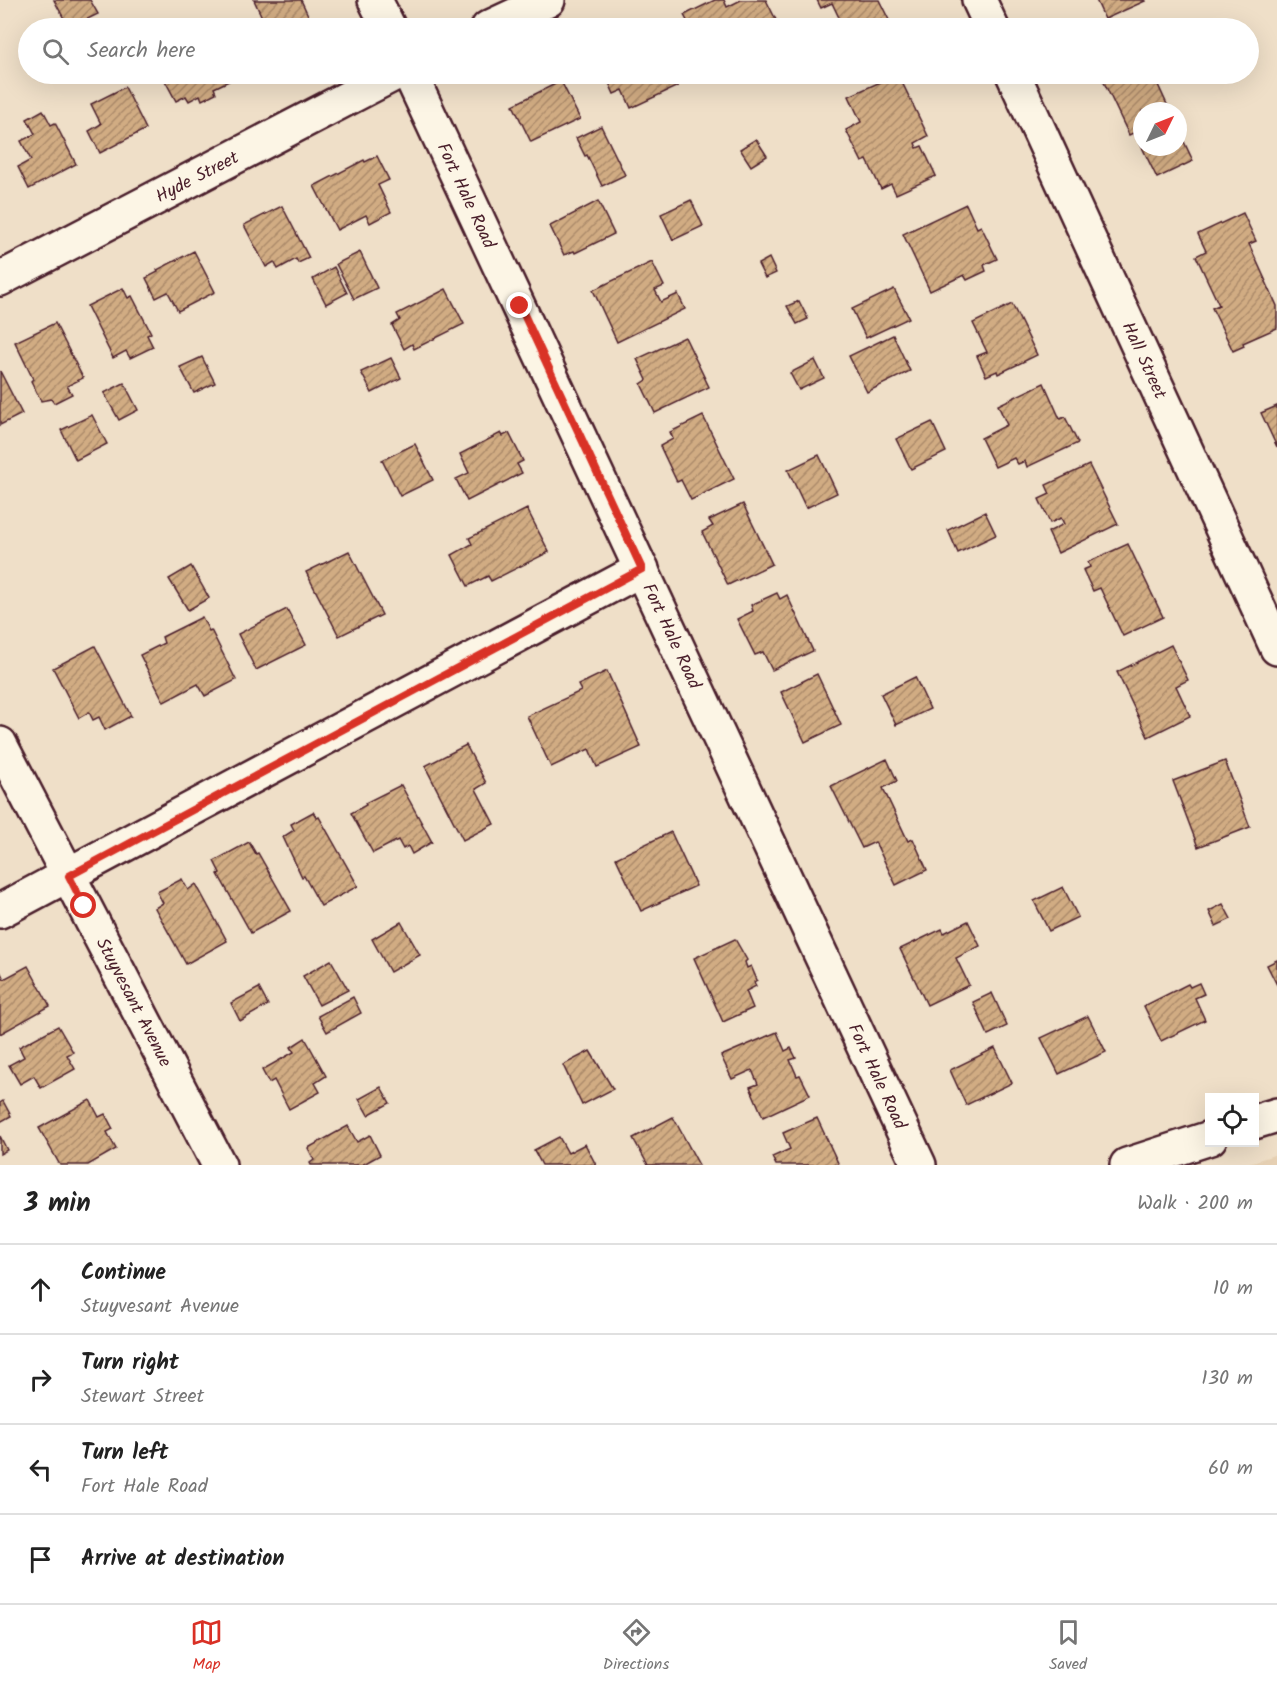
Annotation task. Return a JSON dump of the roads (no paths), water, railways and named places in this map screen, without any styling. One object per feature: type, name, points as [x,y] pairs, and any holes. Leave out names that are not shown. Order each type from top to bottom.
[{"type":"street","points":[[375,0],[383,18]]},
{"type":"street","points":[[509,18],[548,0]]},
{"type":"street","points":[[979,0],[987,18]]},
{"type":"street","name":"Hyde Street","points":[[0,279],[375,84]]},
{"type":"street","name":"Fort Hale Road","points":[[415,84],[919,1165]]},
{"type":"street","name":"Hall Street","points":[[1018,84],[1277,648]]},
{"type":"street","points":[[0,911],[642,569]]},
{"type":"street","name":"Stuyvesant Avenue","points":[[0,744],[219,1165]]},
{"type":"street","points":[[1259,1120],[1277,1115]]},
{"type":"street","points":[[1127,1165],[1205,1138]]}]
